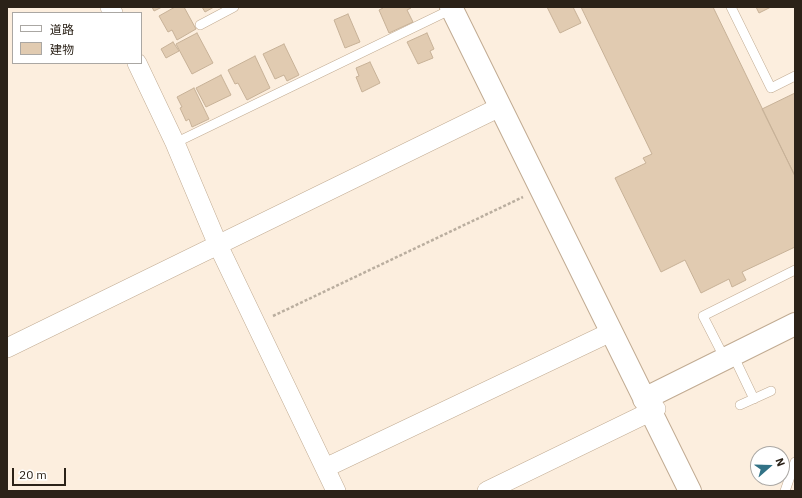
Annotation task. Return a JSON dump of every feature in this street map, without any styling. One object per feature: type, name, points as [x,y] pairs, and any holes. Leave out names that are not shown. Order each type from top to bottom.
[{"type":"street","points":[[451,8],[611,332],[650,407],[690,491]]},
{"type":"street","points":[[137,64],[175,142],[218,245],[336,491]]},
{"type":"street","points":[[7,348],[500,107]]},
{"type":"street","points":[[487,491],[650,407],[729,357],[795,324]]},
{"type":"street","points":[[325,468],[611,332]]},
{"type":"lane","points":[[200,25],[233,7]]},
{"type":"lane","points":[[731,7],[771,88],[795,76]]},
{"type":"lane","points":[[175,142],[451,8]]},
{"type":"lane","points":[[754,399],[703,316],[795,270]]},
{"type":"lane","points":[[740,405],[771,391]]},
{"type":"lane","points":[[785,491],[795,462]]},
{"type":"path","points":[[256,324],[540,188]]},
{"type":"building","points":[[152,7],[162,7],[154,11]]},
{"type":"building","points":[[175,7],[184,7],[196,29],[177,40],[172,30],[168,32],[159,16]]},
{"type":"building","points":[[202,7],[214,7],[205,12]]},
{"type":"building","points":[[382,7],[411,7],[407,10],[413,22],[389,33],[379,10],[383,8]]},
{"type":"building","points":[[547,7],[573,7],[581,23],[560,33]]},
{"type":"building","points":[[581,7],[713,7],[795,176],[795,247],[742,272],[746,280],[732,287],[729,279],[701,293],[685,260],[661,272],[615,178],[646,163],[643,158],[652,154]]},
{"type":"building","points":[[756,7],[771,7],[759,13]]},
{"type":"building","points":[[348,14],[360,42],[345,48],[334,20]]},
{"type":"building","points":[[197,33],[213,63],[192,74],[176,44]]},
{"type":"building","points":[[427,33],[434,49],[430,51],[433,58],[418,64],[407,42]]},
{"type":"building","points":[[173,42],[179,51],[166,58],[161,49]]},
{"type":"building","points":[[284,44],[299,75],[287,81],[284,75],[275,79],[263,54]]},
{"type":"building","points":[[255,56],[270,88],[247,100],[238,83],[235,84],[228,70]]},
{"type":"building","points":[[370,62],[380,83],[362,92],[356,77],[359,76],[356,68]]},
{"type":"building","points":[[221,75],[231,95],[206,107],[196,88]]},
{"type":"building","points":[[194,88],[209,119],[192,127],[189,119],[186,121],[177,97]]},
{"type":"building","points":[[795,93],[795,176],[762,109]]}]
